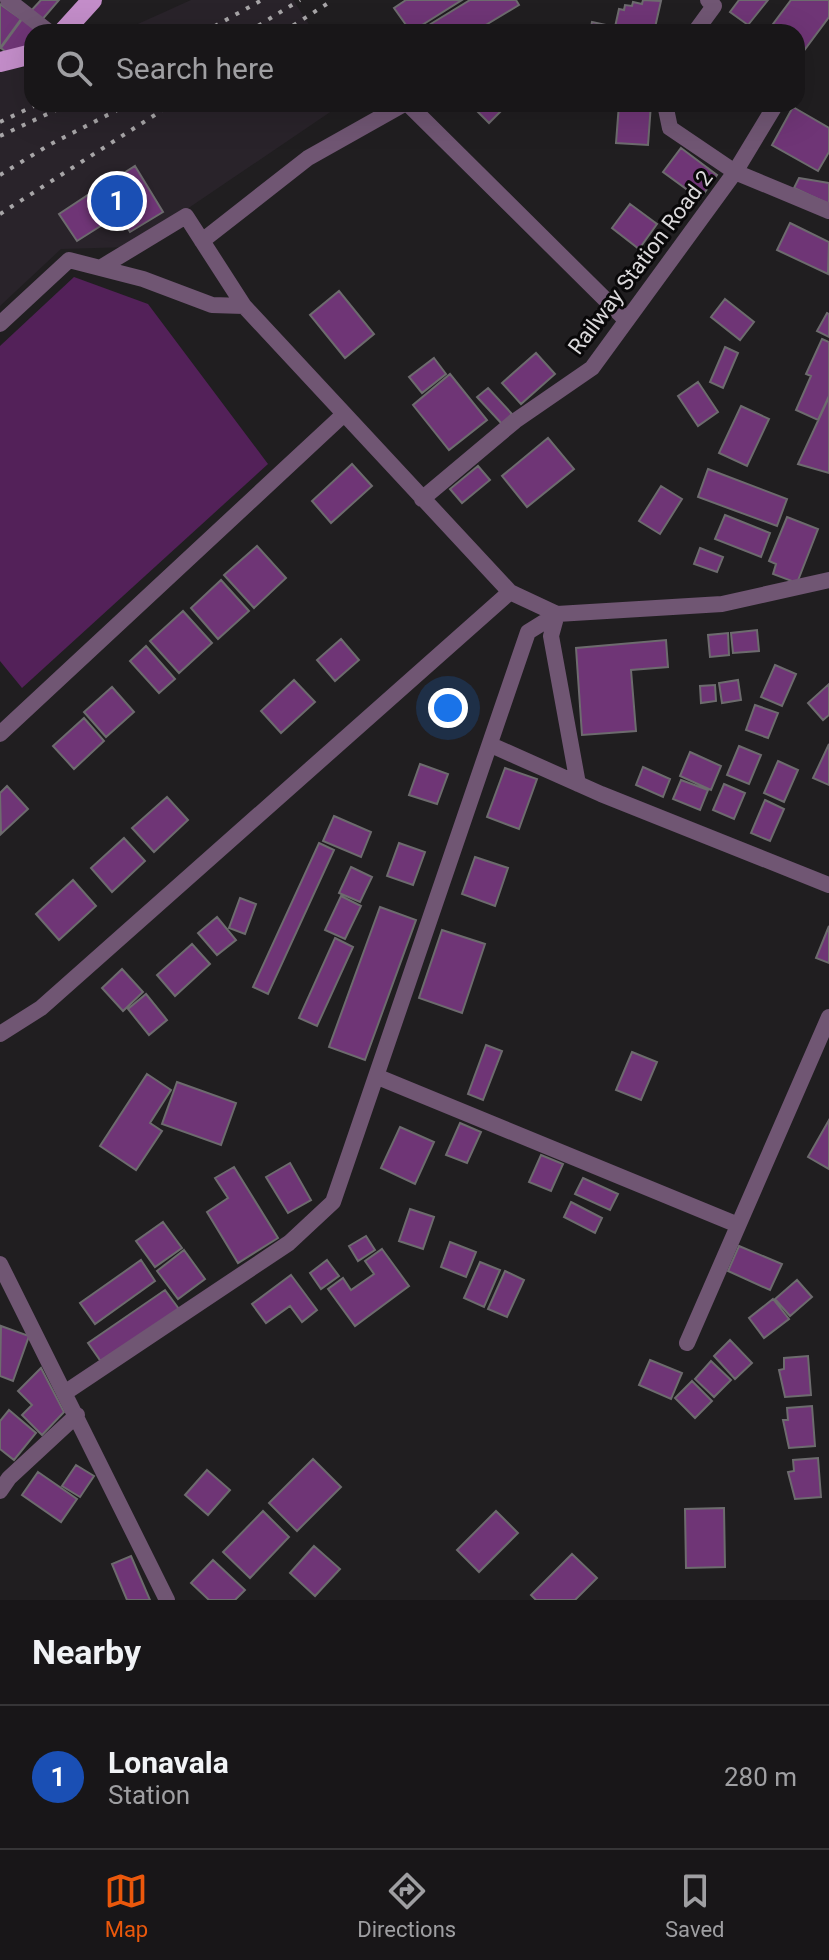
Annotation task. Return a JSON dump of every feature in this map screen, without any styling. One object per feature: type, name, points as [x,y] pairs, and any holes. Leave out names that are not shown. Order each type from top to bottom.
[{"type":"main road","points":[[70,24],[92,0]]},
{"type":"main road","points":[[0,62],[24,56]]},
{"type":"street","points":[[8,0],[39,24]]},
{"type":"street","points":[[701,24],[714,6],[708,0]]},
{"type":"street","points":[[202,241],[308,158],[391,112]]},
{"type":"street","points":[[414,112],[626,320]]},
{"type":"street","points":[[667,112],[670,128],[735,172],[771,112]]},
{"type":"street","name":"Railway Station Road 2","points":[[422,499],[515,421],[592,368],[735,172],[829,211]]},
{"type":"street","points":[[100,268],[186,216],[244,306],[343,415],[510,592],[557,614]]},
{"type":"street","points":[[0,324],[69,260],[143,279],[212,305],[244,306]]},
{"type":"street","points":[[0,734],[343,415]]},
{"type":"street","points":[[66,1392],[289,1243],[333,1202],[528,632],[557,614],[722,604],[829,580]]},
{"type":"street","points":[[0,1034],[41,1008],[510,592]]},
{"type":"street","points":[[557,614],[551,636],[578,784]]},
{"type":"street","points":[[491,745],[578,784],[829,885]]},
{"type":"street","points":[[687,1343],[829,1017]]},
{"type":"street","points":[[378,1077],[738,1225]]},
{"type":"street","points":[[0,1264],[167,1600]]},
{"type":"street","points":[[0,1491],[9,1478],[77,1415]]},
{"type":"shaded area","points":[[191,0],[293,0],[309,24],[138,24]]},
{"type":"shaded area","points":[[24,68],[24,112],[330,112],[131,247],[61,249],[0,306],[0,70]]},
{"type":"shaded area","points":[[74,277],[148,304],[268,464],[22,688],[0,661],[0,346]]},
{"type":"building","points":[[41,0],[59,0],[40,22],[29,13]]},
{"type":"building","points":[[406,0],[462,0],[424,24],[405,24],[394,8]]},
{"type":"building","points":[[470,0],[516,0],[519,5],[487,24],[431,24]]},
{"type":"building","points":[[643,0],[661,1],[656,24],[616,24],[619,9],[624,10],[625,5],[632,6],[633,2],[642,4]]},
{"type":"building","points":[[739,0],[768,0],[749,24],[730,12]]},
{"type":"building","points":[[791,0],[829,0],[829,17],[805,49],[805,24],[773,24]]},
{"type":"building","points":[[0,4],[21,19],[0,48]]},
{"type":"building","points":[[23,18],[31,24],[24,24],[24,52],[7,53],[1,48]]},
{"type":"building","points":[[478,112],[500,112],[489,123]]},
{"type":"building","points":[[618,112],[650,112],[648,145],[616,143]]},
{"type":"building","points":[[790,112],[802,112],[829,128],[829,152],[818,171],[772,145]]},
{"type":"building","points":[[681,148],[717,175],[700,199],[663,172]]},
{"type":"building","points":[[135,166],[163,212],[130,232],[102,187]]},
{"type":"building","points":[[799,178],[829,183],[829,204],[794,188]]},
{"type":"building","points":[[100,187],[118,215],[77,241],[59,214]]},
{"type":"building","points":[[630,204],[657,224],[639,249],[612,228]]},
{"type":"building","points":[[790,223],[829,242],[828,274],[777,250]]},
{"type":"building","points":[[339,291],[374,334],[345,358],[310,315]]},
{"type":"building","points":[[725,299],[754,322],[740,340],[711,317]]},
{"type":"building","points":[[829,314],[829,337],[817,331]]},
{"type":"building","points":[[822,339],[829,342],[829,396],[818,420],[796,410],[811,376],[806,374]]},
{"type":"building","points":[[725,347],[738,353],[723,388],[710,382]]},
{"type":"building","points":[[536,353],[555,374],[521,404],[502,383]]},
{"type":"building","points":[[434,358],[446,374],[422,393],[409,377]]},
{"type":"building","points":[[450,374],[487,420],[449,450],[413,405]]},
{"type":"building","points":[[698,382],[718,412],[698,426],[678,396]]},
{"type":"building","points":[[488,388],[512,414],[502,424],[477,397]]},
{"type":"building","points":[[829,397],[829,473],[798,464]]},
{"type":"building","points":[[741,406],[769,419],[747,466],[719,453]]},
{"type":"building","points":[[548,438],[574,469],[527,507],[502,476]]},
{"type":"building","points":[[352,464],[372,486],[331,523],[312,501]]},
{"type":"building","points":[[478,466],[490,480],[462,503],[450,489]]},
{"type":"building","points":[[708,469],[787,499],[777,526],[698,497]]},
{"type":"building","points":[[661,486],[682,499],[660,534],[639,521]]},
{"type":"building","points":[[725,515],[770,533],[761,557],[715,539]]},
{"type":"building","points":[[787,517],[818,529],[797,583],[773,574],[776,564],[769,561]]},
{"type":"building","points":[[257,546],[286,578],[254,608],[224,575]]},
{"type":"building","points":[[700,548],[723,557],[717,572],[694,564]]},
{"type":"building","points":[[221,580],[249,611],[218,639],[191,608]]},
{"type":"building","points":[[183,611],[212,643],[179,673],[150,641]]},
{"type":"building","points":[[757,630],[759,651],[733,653],[731,633]]},
{"type":"building","points":[[728,633],[729,655],[710,657],[708,635]]},
{"type":"building","points":[[341,639],[359,660],[335,681],[317,660]]},
{"type":"building","points":[[666,640],[668,667],[631,670],[636,731],[582,735],[576,648]]},
{"type":"building","points":[[146,646],[175,679],[159,693],[130,661]]},
{"type":"building","points":[[775,665],[796,674],[782,706],[761,697]]},
{"type":"building","points":[[294,680],[315,702],[281,733],[261,711]]},
{"type":"building","points":[[738,680],[741,700],[722,703],[719,683]]},
{"type":"building","points":[[829,684],[829,715],[823,720],[808,703]]},
{"type":"building","points":[[715,685],[716,701],[701,703],[700,686]]},
{"type":"building","points":[[112,687],[134,712],[106,737],[84,712]]},
{"type":"building","points":[[755,705],[778,713],[768,738],[746,730]]},
{"type":"building","points":[[84,718],[104,741],[74,769],[53,746]]},
{"type":"building","points":[[829,744],[829,785],[813,778]]},
{"type":"building","points":[[739,746],[761,755],[749,784],[727,775]]},
{"type":"building","points":[[690,752],[721,766],[711,790],[680,776]]},
{"type":"building","points":[[778,761],[798,770],[784,802],[764,793]]},
{"type":"building","points":[[420,764],[448,774],[437,804],[409,795]]},
{"type":"building","points":[[643,767],[670,779],[663,797],[636,785]]},
{"type":"building","points":[[505,768],[537,779],[519,829],[487,817]]},
{"type":"building","points":[[681,780],[708,790],[700,810],[673,799]]},
{"type":"building","points":[[724,784],[745,793],[734,819],[713,810]]},
{"type":"building","points":[[7,786],[28,809],[1,834],[0,793]]},
{"type":"building","points":[[167,797],[188,820],[154,852],[132,828]]},
{"type":"building","points":[[765,800],[784,809],[770,841],[751,833]]},
{"type":"building","points":[[334,816],[371,832],[361,857],[323,841]]},
{"type":"building","points":[[124,838],[145,861],[112,892],[91,868]]},
{"type":"building","points":[[319,843],[334,850],[268,994],[253,987]]},
{"type":"building","points":[[399,843],[425,852],[413,885],[387,876]]},
{"type":"building","points":[[475,857],[508,868],[495,906],[462,894]]},
{"type":"building","points":[[351,867],[372,877],[360,902],[339,893]]},
{"type":"building","points":[[73,880],[96,906],[59,940],[36,914]]},
{"type":"building","points":[[341,896],[361,906],[345,939],[325,930]]},
{"type":"building","points":[[240,898],[256,904],[245,934],[229,928]]},
{"type":"building","points":[[380,907],[416,920],[365,1060],[329,1047]]},
{"type":"building","points":[[217,917],[236,940],[217,955],[198,933]]},
{"type":"building","points":[[829,926],[829,963],[816,958]]},
{"type":"building","points":[[442,930],[485,944],[462,1013],[419,998]]},
{"type":"building","points":[[335,938],[353,947],[317,1026],[299,1018]]},
{"type":"building","points":[[192,944],[210,964],[175,996],[157,975]]},
{"type":"building","points":[[122,969],[143,992],[123,1011],[102,988]]},
{"type":"building","points":[[146,994],[167,1020],[149,1035],[128,1009]]},
{"type":"building","points":[[486,1045],[502,1051],[483,1100],[468,1094]]},
{"type":"building","points":[[632,1052],[657,1062],[641,1100],[616,1090]]},
{"type":"building","points":[[147,1074],[171,1090],[150,1123],[162,1131],[136,1170],[100,1146]]},
{"type":"building","points":[[177,1082],[236,1103],[221,1145],[162,1124]]},
{"type":"building","points":[[829,1120],[829,1169],[808,1157]]},
{"type":"building","points":[[460,1123],[481,1132],[467,1163],[446,1155]]},
{"type":"building","points":[[400,1127],[434,1142],[415,1184],[381,1168]]},
{"type":"building","points":[[541,1155],[563,1164],[551,1191],[529,1182]]},
{"type":"building","points":[[290,1163],[311,1200],[288,1213],[266,1177]]},
{"type":"building","points":[[234,1167],[278,1238],[238,1263],[207,1212],[228,1198],[215,1178]]},
{"type":"building","points":[[583,1178],[618,1194],[610,1210],[575,1194]]},
{"type":"building","points":[[571,1202],[602,1218],[595,1233],[564,1217]]},
{"type":"building","points":[[410,1209],[434,1217],[423,1249],[399,1241]]},
{"type":"building","points":[[163,1222],[182,1248],[155,1267],[136,1241]]},
{"type":"building","points":[[366,1236],[375,1250],[358,1261],[349,1246]]},
{"type":"building","points":[[450,1242],[476,1252],[466,1277],[441,1267]]},
{"type":"building","points":[[739,1246],[782,1264],[770,1290],[728,1271]]},
{"type":"building","points":[[382,1249],[409,1286],[355,1326],[328,1289],[343,1278],[351,1290],[374,1274],[365,1261]]},
{"type":"building","points":[[184,1250],[205,1279],[178,1299],[157,1271]]},
{"type":"building","points":[[141,1260],[155,1281],[95,1324],[80,1303]]},
{"type":"building","points":[[327,1260],[339,1276],[321,1289],[310,1273]]},
{"type":"building","points":[[480,1262],[500,1270],[484,1307],[464,1298]]},
{"type":"building","points":[[505,1271],[524,1280],[507,1317],[488,1309]]},
{"type":"building","points":[[291,1275],[317,1310],[302,1322],[290,1306],[266,1323],[252,1304]]},
{"type":"building","points":[[797,1280],[812,1297],[790,1316],[775,1299]]},
{"type":"building","points":[[165,1290],[179,1309],[102,1363],[88,1343]]},
{"type":"building","points":[[773,1299],[789,1319],[764,1338],[749,1318]]},
{"type":"building","points":[[1,1326],[29,1336],[13,1381],[0,1376]]},
{"type":"building","points":[[730,1340],[752,1363],[735,1379],[714,1356]]},
{"type":"building","points":[[808,1356],[811,1395],[785,1397],[779,1370],[784,1369],[784,1358]]},
{"type":"building","points":[[650,1360],[682,1373],[671,1399],[639,1385]]},
{"type":"building","points":[[711,1361],[731,1380],[714,1397],[695,1379]]},
{"type":"building","points":[[41,1368],[64,1412],[42,1435],[22,1415],[32,1405],[18,1391]]},
{"type":"building","points":[[692,1381],[712,1401],[695,1418],[675,1398]]},
{"type":"building","points":[[812,1406],[815,1446],[789,1448],[783,1420],[788,1420],[787,1408]]},
{"type":"building","points":[[9,1410],[36,1433],[14,1460],[0,1449],[0,1421]]},
{"type":"building","points":[[818,1458],[821,1497],[795,1499],[788,1472],[794,1471],[793,1460]]},
{"type":"building","points":[[313,1459],[341,1487],[297,1531],[269,1503]]},
{"type":"building","points":[[76,1465],[94,1476],[80,1497],[62,1486]]},
{"type":"building","points":[[207,1470],[230,1490],[208,1515],[185,1495]]},
{"type":"building","points":[[38,1472],[77,1499],[61,1522],[22,1495]]},
{"type":"building","points":[[724,1508],[725,1567],[686,1568],[685,1509]]},
{"type":"building","points":[[263,1511],[289,1537],[250,1578],[223,1552]]},
{"type":"building","points":[[496,1511],[518,1533],[479,1572],[457,1550]]},
{"type":"building","points":[[314,1546],[340,1569],[315,1596],[290,1573]]},
{"type":"building","points":[[572,1554],[597,1578],[575,1600],[536,1600],[531,1595]]},
{"type":"building","points":[[131,1556],[150,1600],[127,1600],[112,1564]]},
{"type":"building","points":[[213,1560],[245,1590],[235,1600],[209,1600],[191,1583]]},
{"type":"railway","points":[[218,24],[262,0]]},
{"type":"railway","points":[[261,24],[300,0]]},
{"type":"railway","points":[[296,24],[333,0]]},
{"type":"railway","points":[[0,122],[24,111]]},
{"type":"railway","points":[[0,136],[52,112]]},
{"type":"railway","points":[[0,175],[49,145],[113,112]]},
{"type":"railway","points":[[0,214],[159,112]]},
{"type":"place","name":"Lonavala","points":[[117,201]]}]
